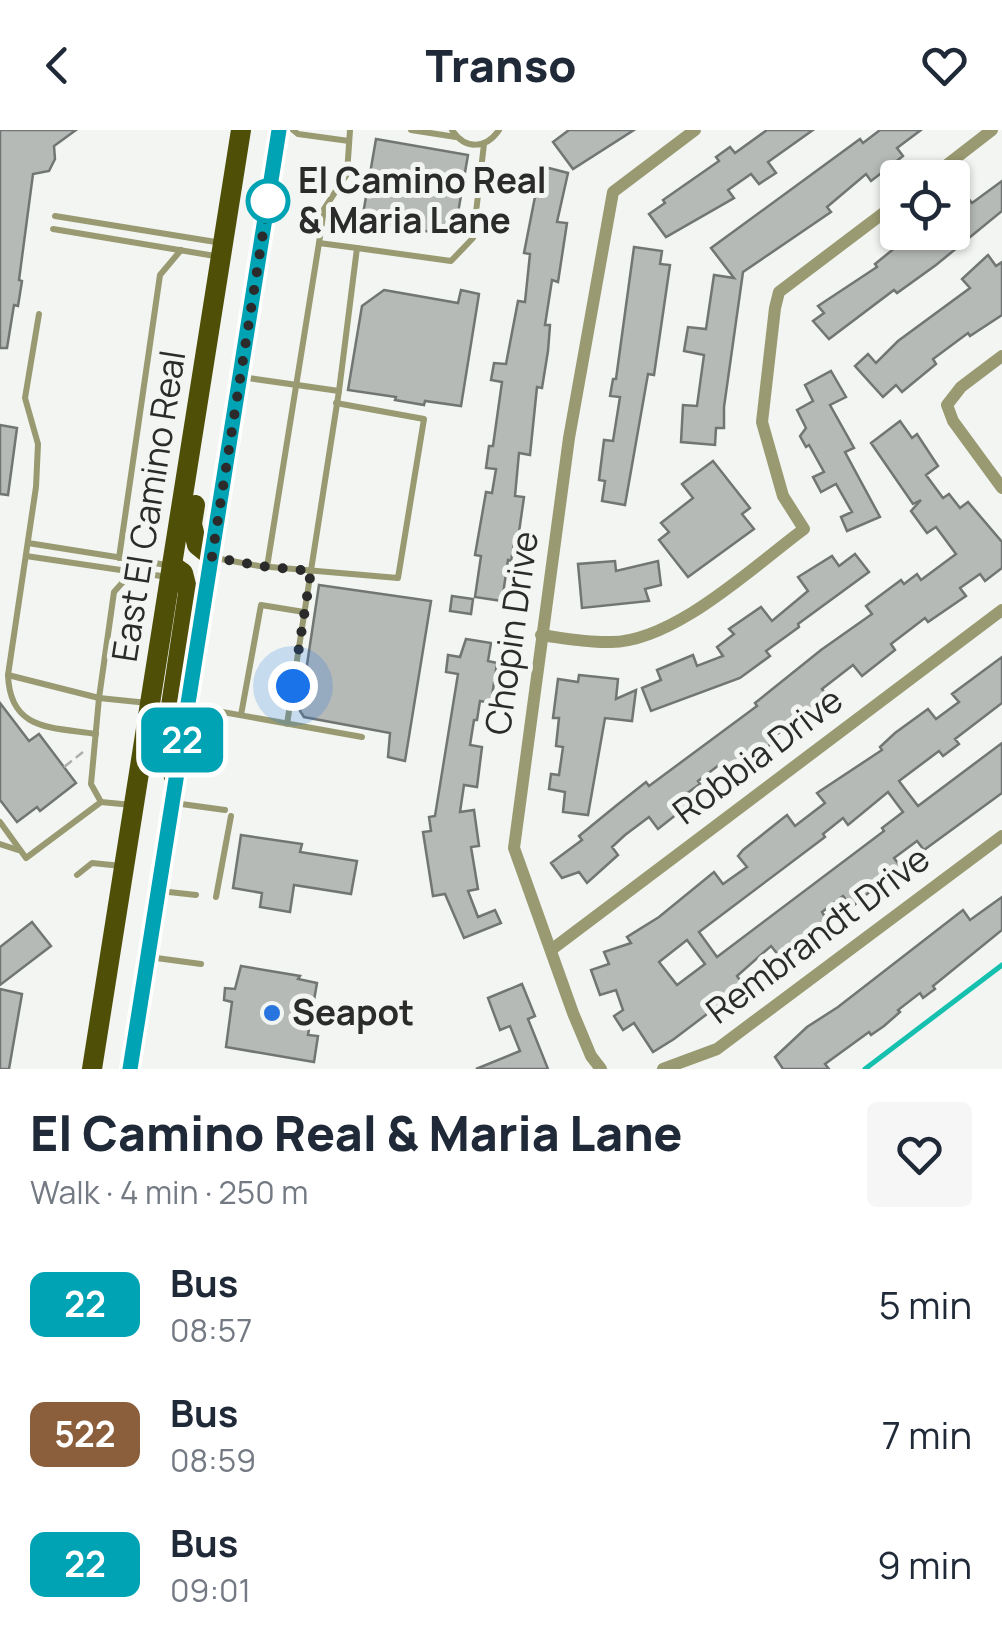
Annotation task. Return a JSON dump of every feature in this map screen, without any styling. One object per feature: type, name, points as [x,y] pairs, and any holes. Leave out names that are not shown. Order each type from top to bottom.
[{"type":"main road","name":"East El Camino Real","points":[[92,1069],[242,130]]},
{"type":"main road","name":"East El Camino Real","points":[[130,1069],[279,130]]},
{"type":"main road","points":[[199,395],[207,429],[192,524],[197,545],[212,557]]},
{"type":"main road","points":[[172,572],[183,573],[188,593],[164,752],[176,781]]},
{"type":"street","name":"Chopin Drive","points":[[600,1069],[591,1056],[514,848],[540,636],[613,192],[695,130]]},
{"type":"street","points":[[953,160],[992,130]]},
{"type":"street","points":[[540,636],[612,643],[651,635],[685,617],[804,528],[783,496],[762,422],[775,308],[780,292],[880,216]]},
{"type":"street","points":[[1002,356],[961,386],[946,405],[952,421],[1002,488]]},
{"type":"street","name":"Robbia Drive","points":[[551,950],[1002,610]]},
{"type":"street","name":"Rembrandt Drive","points":[[663,1069],[718,1049],[1002,836]]},
{"type":"lane","points":[[293,130],[349,141]]},
{"type":"lane","points":[[267,567],[324,209],[346,174],[350,130]]},
{"type":"lane","points":[[410,130],[454,133],[466,144],[484,144]]},
{"type":"lane","points":[[319,243],[451,261],[474,238],[484,144],[499,130]]},
{"type":"lane","points":[[54,216],[222,250]]},
{"type":"lane","points":[[53,230],[182,250],[222,250]]},
{"type":"lane","points":[[287,724],[357,248]]},
{"type":"lane","points":[[119,558],[151,332],[164,270],[182,250]]},
{"type":"lane","points":[[39,314],[25,398],[38,444],[8,675],[9,694],[20,714],[36,725],[96,734]]},
{"type":"lane","points":[[240,377],[339,391]]},
{"type":"lane","points":[[212,557],[267,567],[398,578],[424,420],[336,403]]},
{"type":"lane","points":[[28,542],[172,572]]},
{"type":"lane","points":[[26,556],[132,573],[172,572]]},
{"type":"lane","points":[[101,802],[92,784],[99,698],[114,592],[132,573]]},
{"type":"lane","points":[[241,716],[261,605],[304,612]]},
{"type":"lane","points":[[8,675],[99,698],[151,704]]},
{"type":"lane","points":[[188,706],[362,738]]},
{"type":"lane","points":[[0,822],[26,858],[101,802],[133,806]]},
{"type":"lane","points":[[172,803],[228,813],[216,896]]},
{"type":"lane","points":[[0,844],[21,851]]},
{"type":"lane","points":[[76,875],[92,863],[124,866]]},
{"type":"lane","points":[[158,891],[196,895]]},
{"type":"lane","points":[[148,957],[201,964]]},
{"type":"path","points":[[64,767],[82,752],[94,750]]},
{"type":"building","points":[[0,130],[76,130],[54,146],[55,159],[49,171],[33,174],[19,280],[22,281],[7,348],[0,348]]},
{"type":"building","points":[[569,130],[634,130],[573,169],[553,142]]},
{"type":"building","points":[[767,130],[813,130],[768,162],[776,173],[759,184],[751,174],[728,190],[734,198],[666,237],[649,214],[719,161],[716,157],[730,147],[735,153]]},
{"type":"building","points":[[880,130],[921,130],[897,148],[903,156],[898,160],[880,160],[880,174],[871,181],[866,174],[827,207],[831,212],[743,272],[724,428],[716,428],[715,445],[681,442],[683,405],[697,406],[704,355],[684,351],[688,327],[706,329],[714,275],[734,278],[711,248],[860,139],[863,143]]},
{"type":"building","points":[[376,139],[468,155],[454,236],[362,220]]},
{"type":"building","points":[[541,166],[568,173],[557,222],[567,223],[558,282],[552,280],[545,325],[550,325],[548,351],[542,388],[537,387],[530,455],[519,453],[515,496],[524,497],[502,601],[475,597],[481,556],[475,555],[486,492],[492,493],[496,469],[486,468],[502,382],[491,380],[494,363],[506,364],[518,301],[525,302],[530,254],[524,253]]},
{"type":"building","points":[[1002,181],[1002,211],[970,237],[970,201],[972,203]]},
{"type":"building","points":[[634,247],[662,251],[660,264],[670,265],[654,375],[648,374],[625,505],[602,501],[605,481],[599,480],[604,440],[613,441],[620,397],[610,396],[616,379]]},
{"type":"building","points":[[892,250],[954,250],[829,339],[813,321],[824,313],[818,306],[877,267],[875,264]]},
{"type":"building","points":[[988,255],[996,266],[1002,262],[1002,315],[970,336],[968,333],[933,359],[936,364],[902,392],[896,385],[883,397],[855,366],[868,354],[876,363],[898,341],[970,288],[962,279]]},
{"type":"building","points":[[384,290],[458,303],[461,290],[479,294],[461,406],[425,401],[424,405],[348,390],[362,306]]},
{"type":"building","points":[[831,371],[846,397],[830,405],[854,448],[845,452],[880,517],[847,531],[841,517],[852,512],[836,484],[821,492],[813,477],[824,472],[800,436],[806,428],[797,410],[813,401],[805,385]]},
{"type":"building","points":[[900,421],[912,438],[917,434],[938,466],[926,475],[943,498],[949,494],[960,508],[968,502],[1002,542],[1002,568],[985,581],[980,574],[960,588],[966,596],[928,622],[925,618],[891,644],[895,650],[862,676],[853,665],[822,689],[828,697],[772,738],[775,741],[746,763],[726,774],[719,765],[686,794],[692,802],[658,829],[649,817],[625,835],[612,847],[618,855],[587,883],[579,872],[562,878],[551,863],[582,840],[579,836],[646,782],[649,786],[757,706],[755,703],[821,650],[872,614],[866,606],[901,580],[904,584],[917,574],[921,580],[956,554],[936,527],[927,533],[911,511],[921,500],[913,504],[871,443]]},
{"type":"building","points":[[0,425],[17,428],[8,495],[0,494]]},
{"type":"building","points":[[713,461],[750,508],[742,514],[754,529],[688,577],[659,540],[669,532],[661,523],[693,498],[682,484]]},
{"type":"building","points":[[855,554],[869,572],[766,651],[770,656],[740,678],[651,711],[642,688],[661,680],[657,670],[693,655],[697,666],[723,656],[717,647],[734,634],[729,629],[761,607],[772,621],[808,591],[798,577],[832,556],[839,566]]},
{"type":"building","points":[[615,561],[616,571],[658,561],[661,585],[645,589],[649,601],[582,608],[578,564]]},
{"type":"building","points":[[319,585],[431,601],[405,761],[388,757],[390,733],[304,717],[300,711]]},
{"type":"building","points":[[452,596],[473,599],[471,614],[450,611]]},
{"type":"building","points":[[466,639],[491,643],[488,661],[497,663],[491,703],[480,701],[474,720],[470,745],[482,747],[477,787],[464,785],[460,812],[474,810],[479,846],[471,847],[478,889],[468,891],[478,917],[495,910],[501,923],[464,938],[445,894],[433,896],[423,832],[431,831],[429,817],[435,816],[458,674],[446,672],[448,655],[460,657]]},
{"type":"building","points":[[1002,657],[1002,703],[955,739],[959,744],[943,756],[939,751],[899,781],[918,806],[1002,743],[1002,793],[924,850],[917,841],[894,858],[900,866],[852,907],[843,896],[822,912],[827,920],[800,944],[780,957],[771,946],[737,976],[744,986],[674,1039],[653,1052],[634,1023],[623,1030],[614,1016],[623,1010],[616,990],[600,995],[591,970],[609,964],[604,952],[631,943],[627,937],[659,917],[714,872],[723,884],[747,867],[738,856],[743,850],[787,815],[795,826],[825,803],[817,793],[882,750],[880,747],[895,733],[928,709],[936,719],[959,702],[952,694]],"holes":[[[888,792],[903,812],[882,828],[884,831],[717,957],[699,932],[825,837],[823,834],[843,818],[848,825]],[[687,940],[705,964],[677,985],[659,962]]]},
{"type":"building","points":[[579,675],[618,679],[616,699],[636,690],[632,721],[605,718],[588,815],[563,812],[565,792],[549,789],[551,774],[559,775],[563,747],[556,746],[559,718],[553,718],[558,679],[578,682]]},
{"type":"building","points":[[0,703],[29,741],[39,734],[76,783],[40,811],[37,807],[17,822],[0,800]]},
{"type":"building","points":[[241,835],[302,844],[300,852],[357,861],[351,894],[294,885],[290,912],[260,907],[262,893],[233,888]]},
{"type":"building","points":[[1002,897],[1002,930],[933,986],[935,989],[923,998],[920,993],[884,1026],[871,1035],[869,1032],[825,1064],[829,1069],[783,1069],[775,1057],[807,1027],[963,910],[970,920]]},
{"type":"building","points":[[32,922],[51,946],[0,985],[0,947]]},
{"type":"building","points":[[241,966],[300,976],[298,979],[317,983],[308,1035],[318,1036],[314,1062],[226,1047],[232,1002],[224,1000],[225,988],[235,989]]},
{"type":"building","points":[[522,984],[535,1016],[528,1019],[548,1069],[476,1069],[520,1051],[510,1026],[500,1030],[488,998]]},
{"type":"building","points":[[0,989],[22,994],[9,1069],[0,1069]]},
{"type":"waterway","points":[[865,1069],[1002,965]]},
{"type":"bus line","name":"22","points":[[130,1069],[279,130]]},
{"type":"place","name":"El Camino Real & Maria Lane","points":[[268,201]]},
{"type":"place","name":"Seapot","points":[[272,1013]]},
{"type":"route","points":[[268,201],[212,557],[311,571],[293,686]]}]
